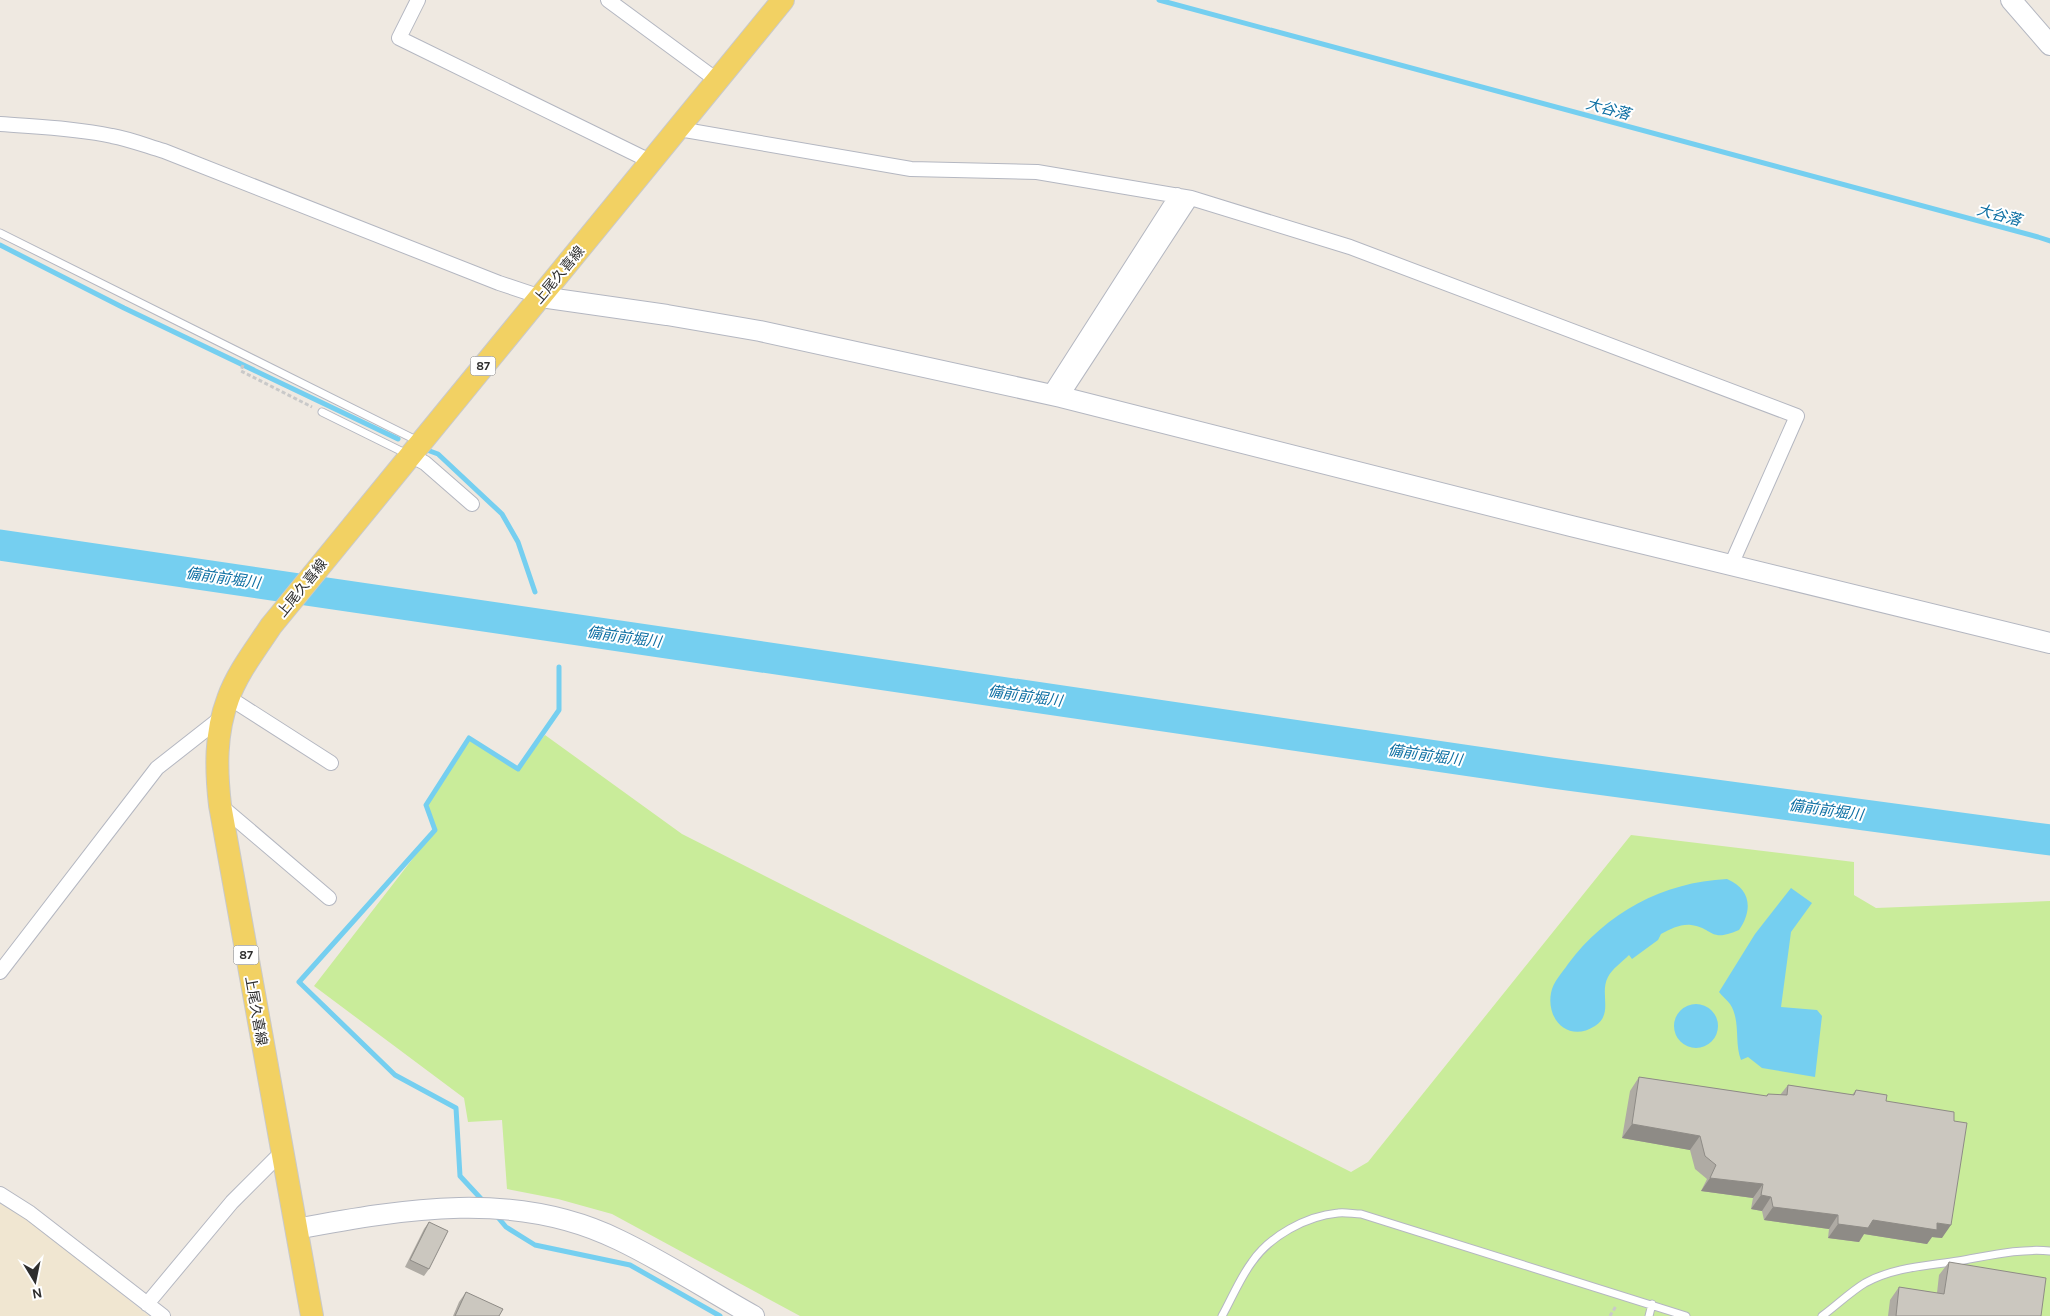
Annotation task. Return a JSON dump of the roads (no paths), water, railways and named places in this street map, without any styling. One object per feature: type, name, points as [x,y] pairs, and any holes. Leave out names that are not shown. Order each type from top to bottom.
[{"type":"main road","name":"上尾久喜線","points":[[312,1316],[220,806],[216,774],[218,739],[225,707],[244,668],[271,626],[415,448],[680,129],[783,0]]},
{"type":"street","points":[[418,0],[399,38],[652,162]]},
{"type":"street","points":[[608,0],[718,81]]},
{"type":"street","points":[[2011,0],[2050,45]]},
{"type":"street","points":[[0,124],[111,135],[164,151],[499,283],[541,297],[667,315],[760,331],[1055,396],[2050,643]]},
{"type":"street","points":[[680,129],[911,169],[1037,172],[1191,198],[1350,247],[1797,416],[1731,565]]},
{"type":"street","points":[[1055,396],[1177,195]]},
{"type":"street","points":[[1055,396],[1191,198]]},
{"type":"street","points":[[415,448],[425,463],[472,504]]},
{"type":"street","points":[[0,972],[157,768],[225,707],[331,763]]},
{"type":"street","points":[[220,806],[329,898]]},
{"type":"street","points":[[147,1304],[232,1202],[282,1152]]},
{"type":"street","points":[[0,1194],[30,1213],[163,1316]]},
{"type":"street","points":[[296,1230],[366,1216],[434,1209],[478,1206],[537,1213],[574,1222],[618,1239],[754,1316]]},
{"type":"lane","points":[[0,233],[415,448]]},
{"type":"lane","points":[[322,412],[415,448]]},
{"type":"lane","points":[[1222,1316],[1252,1261],[1270,1242],[1287,1230],[1316,1218],[1338,1213],[1361,1214],[1686,1316]]},
{"type":"lane","points":[[1822,1316],[1865,1284],[1891,1272],[1920,1265],[2004,1253],[2036,1249],[2050,1251]]},
{"type":"lane","points":[[1648,1316],[1652,1304]]},
{"type":"water","points":[[1727,879],[1741,888],[1747,901],[1748,908],[1739,930],[1729,934],[1717,935],[1698,927],[1687,925],[1668,930],[1661,934],[1658,940],[1632,959],[1629,955],[1610,974],[1606,983],[1605,1009],[1601,1021],[1585,1031],[1576,1032],[1561,1026],[1552,1012],[1550,1003],[1554,985],[1583,946],[1600,930],[1618,915],[1659,894],[1680,886],[1703,881]]},
{"type":"water","points":[[1791,888],[1812,903],[1791,932],[1781,1007],[1817,1010],[1822,1016],[1815,1077],[1762,1068],[1748,1057],[1741,1060],[1735,1017],[1730,1004],[1719,992],[1755,934]]},
{"type":"water","points":[[1696,1004],[1708,1008],[1714,1014],[1718,1026],[1714,1038],[1708,1044],[1696,1048],[1684,1044],[1678,1038],[1674,1026],[1678,1014],[1684,1008]]},
{"type":"waterway","name":"大谷落","points":[[1159,0],[2050,241]]},
{"type":"waterway","points":[[0,245],[124,308],[398,439]]},
{"type":"waterway","points":[[427,450],[438,454],[502,514],[518,542],[535,592]]},
{"type":"waterway","name":"備前前堀川","points":[[0,545],[1552,773],[2050,840]]},
{"type":"waterway","points":[[485,1203],[460,1176],[456,1108],[395,1075],[299,982],[435,830],[426,805],[469,738],[518,769],[559,710],[559,667]]},
{"type":"waterway","points":[[496,1215],[506,1227],[535,1245],[630,1265],[720,1316]]}]
